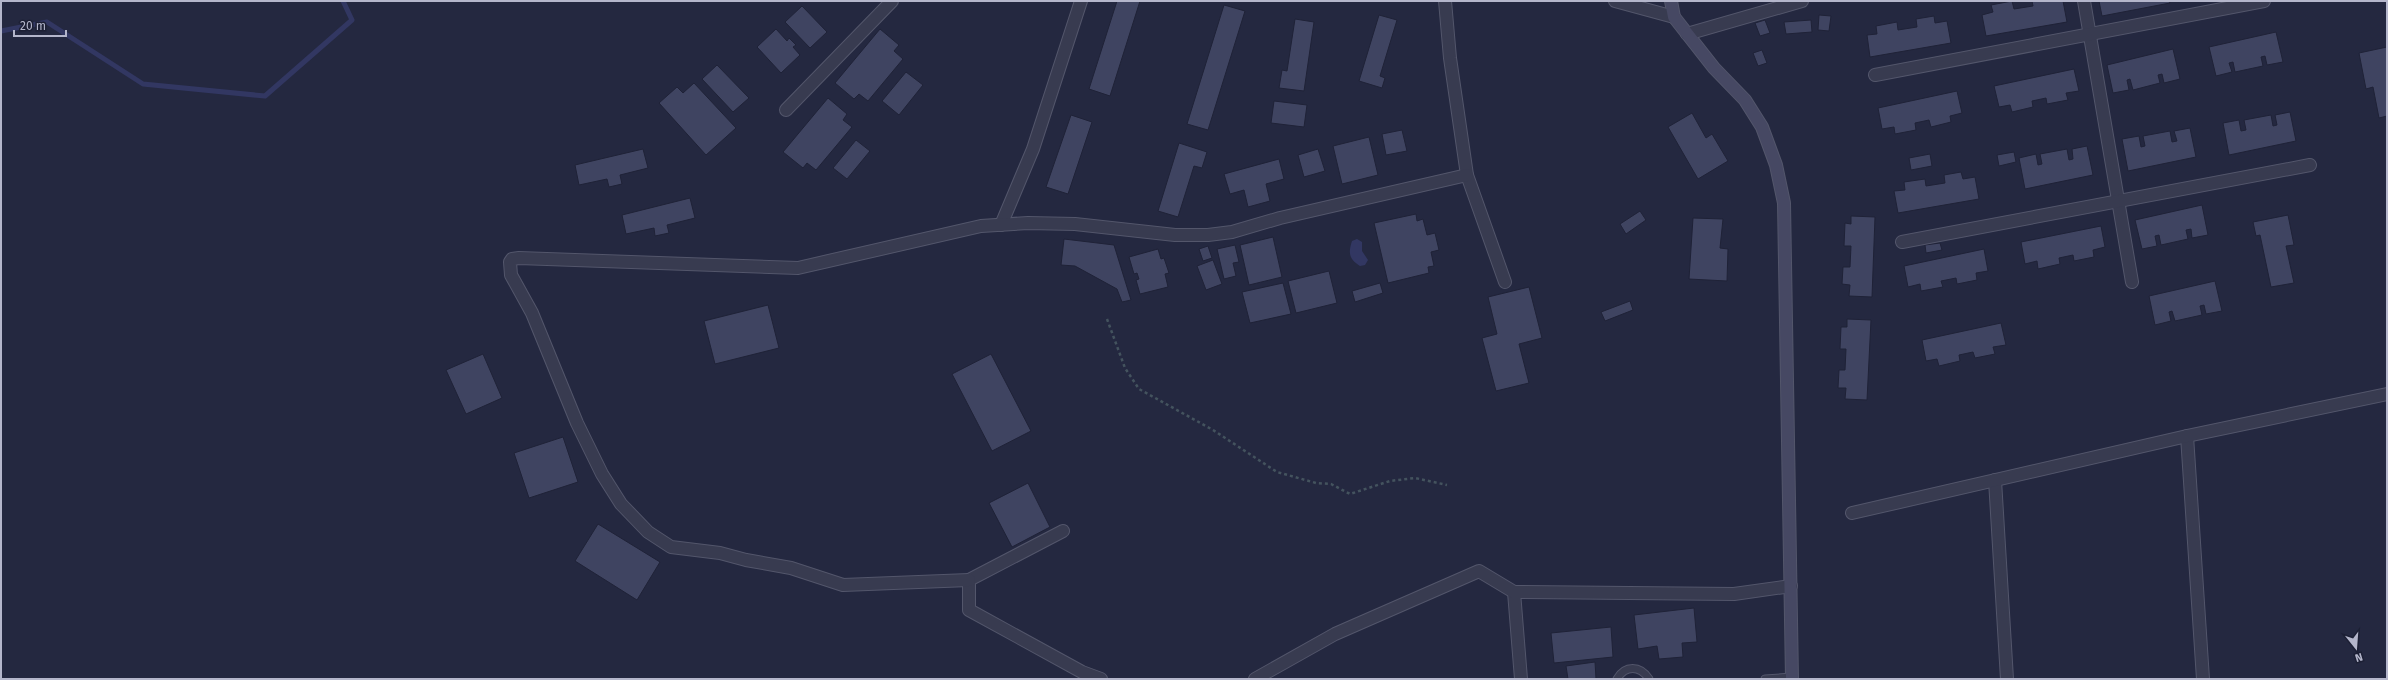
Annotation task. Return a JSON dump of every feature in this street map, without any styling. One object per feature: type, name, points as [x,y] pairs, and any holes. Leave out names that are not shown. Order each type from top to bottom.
[{"type":"main road","points":[[1671,1],[1674,17],[1714,68],[1745,100],[1762,127],[1776,165],[1784,203],[1792,678]]},
{"type":"street","points":[[786,110],[892,1]]},
{"type":"street","points":[[1001,225],[1033,149],[1081,1]]},
{"type":"street","points":[[1446,1],[1450,58],[1467,175],[1505,282]]},
{"type":"street","points":[[1614,1],[1674,17]]},
{"type":"street","points":[[1687,34],[1802,1]]},
{"type":"street","points":[[2084,1],[2132,282]]},
{"type":"street","points":[[1875,75],[2264,1]]},
{"type":"street","points":[[1902,242],[2310,165]]},
{"type":"street","points":[[1063,531],[969,580],[843,585],[792,568],[746,560],[720,553],[671,547],[648,532],[621,504],[602,474],[577,423],[532,313],[511,275],[510,262],[512,259],[518,258],[798,268],[981,226],[1028,223],[1075,224],[1175,236],[1208,235],[1232,232],[1280,218],[1467,175]]},
{"type":"street","points":[[1852,513],[2187,436],[2387,394],[2387,398]]},
{"type":"street","points":[[2187,436],[2203,679]]},
{"type":"street","points":[[1995,480],[2007,679]]},
{"type":"street","points":[[1255,679],[1335,634],[1479,572],[1514,592],[1734,594],[1791,586]]},
{"type":"street","points":[[969,580],[969,610],[1082,672],[1102,679]]},
{"type":"street","points":[[1514,592],[1522,679]]},
{"type":"lane","points":[[1617,679],[1621,672],[1628,668],[1639,670],[1649,679]]},
{"type":"lane","points":[[1765,679],[1792,678]]},
{"type":"path","points":[[1107,319],[1125,368],[1139,389],[1213,430],[1277,472],[1316,483],[1331,484],[1350,494],[1390,481],[1415,478],[1447,485]]},
{"type":"water","points":[[1357,239],[1362,242],[1362,251],[1368,260],[1365,265],[1360,266],[1350,255],[1352,241]]},
{"type":"building","points":[[1117,1],[1140,1],[1110,96],[1089,89]]},
{"type":"building","points":[[2012,1],[2014,9],[2033,6],[2032,1],[2063,1],[2067,22],[1986,36],[1982,15],[1993,12],[1991,5]]},
{"type":"building","points":[[2099,1],[2169,1],[2170,3],[2102,16]]},
{"type":"building","points":[[1224,5],[1245,11],[1208,130],[1187,124]]},
{"type":"building","points":[[802,6],[827,32],[810,48],[785,22]]},
{"type":"building","points":[[1379,15],[1397,20],[1380,76],[1385,78],[1382,88],[1359,81]]},
{"type":"building","points":[[1819,15],[1831,16],[1829,31],[1818,30]]},
{"type":"building","points":[[1934,16],[1935,23],[1947,21],[1951,43],[1870,57],[1867,35],[1877,34],[1876,26],[1897,22],[1898,30],[1917,27],[1916,19]]},
{"type":"building","points":[[1295,19],[1314,22],[1304,91],[1279,88],[1282,70],[1287,71]]},
{"type":"building","points":[[1765,20],[1770,33],[1760,36],[1755,23]]},
{"type":"building","points":[[1811,20],[1812,32],[1786,34],[1784,22]]},
{"type":"building","points":[[776,29],[787,41],[789,38],[796,45],[793,47],[800,55],[781,73],[757,47]]},
{"type":"building","points":[[880,29],[899,45],[894,51],[903,59],[868,101],[859,94],[854,99],[835,83]]},
{"type":"building","points":[[2276,32],[2283,62],[2267,65],[2265,56],[2261,57],[2263,66],[2235,72],[2233,62],[2229,63],[2232,72],[2216,76],[2209,47]]},
{"type":"building","points":[[2387,47],[2387,116],[2379,118],[2373,87],[2366,89],[2359,53]]},
{"type":"building","points":[[2173,49],[2180,79],[2164,83],[2162,74],[2158,75],[2160,83],[2133,90],[2130,79],[2127,80],[2129,90],[2113,93],[2107,65]]},
{"type":"building","points":[[1762,50],[1767,63],[1758,66],[1753,53]]},
{"type":"building","points":[[717,65],[749,98],[733,112],[702,79]]},
{"type":"building","points":[[2074,69],[2079,91],[2066,93],[2068,100],[2047,104],[2046,98],[2032,101],[2033,107],[2012,112],[2010,105],[1999,107],[1994,86]]},
{"type":"building","points":[[906,72],[923,85],[899,115],[882,101]]},
{"type":"building","points":[[694,83],[736,128],[706,155],[659,103],[677,87],[683,93]]},
{"type":"building","points":[[1957,91],[1962,113],[1950,116],[1951,122],[1931,127],[1929,120],[1915,123],[1916,130],[1895,134],[1894,127],[1882,129],[1878,108]]},
{"type":"building","points":[[828,98],[847,114],[843,120],[852,127],[816,170],[807,163],[803,168],[783,152]]},
{"type":"building","points":[[1274,101],[1307,105],[1304,127],[1271,123]]},
{"type":"building","points":[[2290,112],[2296,141],[2229,155],[2223,123],[2239,120],[2241,131],[2246,130],[2244,120],[2271,115],[2273,126],[2277,125],[2275,115]]},
{"type":"building","points":[[1692,113],[1706,138],[1712,134],[1728,161],[1698,179],[1668,127]]},
{"type":"building","points":[[1071,115],[1092,122],[1068,194],[1046,187]]},
{"type":"building","points":[[2190,128],[2196,157],[2128,171],[2122,139],[2139,136],[2141,147],[2145,146],[2143,136],[2170,131],[2172,142],[2177,141],[2174,131]]},
{"type":"building","points":[[1402,130],[1407,151],[1386,155],[1382,134]]},
{"type":"building","points":[[1369,137],[1378,175],[1342,184],[1333,146]]},
{"type":"building","points":[[856,140],[870,151],[847,179],[833,168]]},
{"type":"building","points":[[1179,143],[1207,152],[1202,168],[1194,166],[1178,217],[1158,211]]},
{"type":"building","points":[[2087,146],[2093,175],[2025,189],[2019,158],[2036,154],[2038,165],[2042,164],[2040,154],[2067,149],[2069,160],[2073,159],[2072,149]]},
{"type":"building","points":[[643,149],[648,168],[620,175],[622,184],[609,187],[607,179],[579,185],[575,165]]},
{"type":"building","points":[[1318,149],[1325,171],[1304,177],[1298,155]]},
{"type":"building","points":[[2014,152],[2016,162],[1999,166],[1997,155]]},
{"type":"building","points":[[1930,154],[1932,166],[1911,170],[1909,158]]},
{"type":"building","points":[[1279,159],[1284,179],[1266,184],[1270,201],[1248,207],[1244,190],[1230,194],[1224,174]]},
{"type":"building","points":[[1961,172],[1963,179],[1975,177],[1979,199],[1898,213],[1894,191],[1905,190],[1904,182],[1925,179],[1926,186],[1945,183],[1944,175]]},
{"type":"building","points":[[690,198],[695,218],[667,225],[669,233],[655,236],[654,228],[626,234],[622,215]]},
{"type":"building","points":[[2202,205],[2208,235],[2192,238],[2191,229],[2186,230],[2188,239],[2161,245],[2159,235],[2155,236],[2157,246],[2142,249],[2135,220]]},
{"type":"building","points":[[1640,211],[1646,220],[1626,234],[1620,224]]},
{"type":"building","points":[[1416,214],[1417,221],[1423,219],[1427,235],[1435,233],[1439,250],[1431,252],[1434,266],[1428,267],[1429,273],[1388,283],[1374,223]]},
{"type":"building","points":[[2288,215],[2294,245],[2286,246],[2294,283],[2271,287],[2260,235],[2256,236],[2253,222]]},
{"type":"building","points":[[1851,216],[1875,217],[1872,297],[1849,296],[1850,285],[1842,284],[1843,267],[1850,267],[1851,246],[1844,246],[1845,223],[1851,224]]},
{"type":"building","points":[[1693,218],[1723,219],[1720,248],[1728,249],[1727,281],[1689,279]]},
{"type":"building","points":[[2101,226],[2105,247],[2093,250],[2094,257],[2074,261],[2073,255],[2059,258],[2060,264],[2038,269],[2037,261],[2025,264],[2021,242]]},
{"type":"building","points":[[1273,237],[1282,277],[1249,285],[1240,245]]},
{"type":"building","points":[[1064,239],[1114,245],[1131,300],[1122,302],[1117,289],[1075,266],[1061,265]]},
{"type":"building","points":[[1940,243],[1942,250],[1926,253],[1925,245]]},
{"type":"building","points":[[1235,245],[1239,262],[1233,263],[1236,276],[1224,279],[1217,249]]},
{"type":"building","points":[[1208,246],[1212,258],[1203,261],[1199,249]]},
{"type":"building","points":[[1158,249],[1161,259],[1164,258],[1169,273],[1165,274],[1168,287],[1140,294],[1136,280],[1139,279],[1137,273],[1134,274],[1129,257]]},
{"type":"building","points":[[1984,249],[1988,271],[1976,273],[1977,280],[1957,284],[1956,278],[1941,281],[1943,287],[1921,291],[1920,284],[1908,287],[1904,266]]},
{"type":"building","points":[[1213,260],[1222,284],[1206,290],[1197,266]]},
{"type":"building","points":[[1329,271],[1337,303],[1296,313],[1288,281]]},
{"type":"building","points":[[2215,281],[2222,311],[2206,314],[2204,305],[2200,306],[2202,315],[2175,321],[2172,311],[2169,312],[2171,321],[2155,325],[2149,296]]},
{"type":"building","points":[[1283,283],[1291,314],[1250,323],[1242,292]]},
{"type":"building","points":[[1380,283],[1383,293],[1355,302],[1352,291]]},
{"type":"building","points":[[1529,287],[1542,338],[1519,344],[1529,383],[1496,391],[1482,338],[1497,334],[1488,297]]},
{"type":"building","points":[[1630,301],[1633,310],[1605,321],[1601,312]]},
{"type":"building","points":[[768,305],[779,348],[715,364],[704,321]]},
{"type":"building","points":[[1847,319],[1871,320],[1867,400],[1845,399],[1846,388],[1838,388],[1839,370],[1845,370],[1846,349],[1840,349],[1841,327],[1847,327]]},
{"type":"building","points":[[2001,323],[2006,345],[1993,347],[1995,354],[1975,358],[1973,352],[1959,355],[1960,361],[1939,366],[1937,359],[1926,361],[1922,340]]},
{"type":"building","points":[[483,354],[502,398],[466,414],[446,370]]},
{"type":"building","points":[[991,354],[1031,431],[992,451],[952,374]]},
{"type":"building","points":[[563,437],[578,482],[529,498],[514,453]]},
{"type":"building","points":[[1028,483],[1050,527],[1012,547],[989,503]]},
{"type":"building","points":[[598,524],[660,562],[637,600],[575,561]]},
{"type":"building","points":[[1694,608],[1697,642],[1682,643],[1683,657],[1659,659],[1657,646],[1638,649],[1634,615]]},
{"type":"building","points":[[1611,627],[1613,657],[1554,663],[1551,633]]},
{"type":"building","points":[[1595,662],[1596,679],[1568,679],[1566,666]]},
{"type":"waterway","points":[[1,31],[47,22],[143,84],[265,96],[352,20],[343,1]]}]
